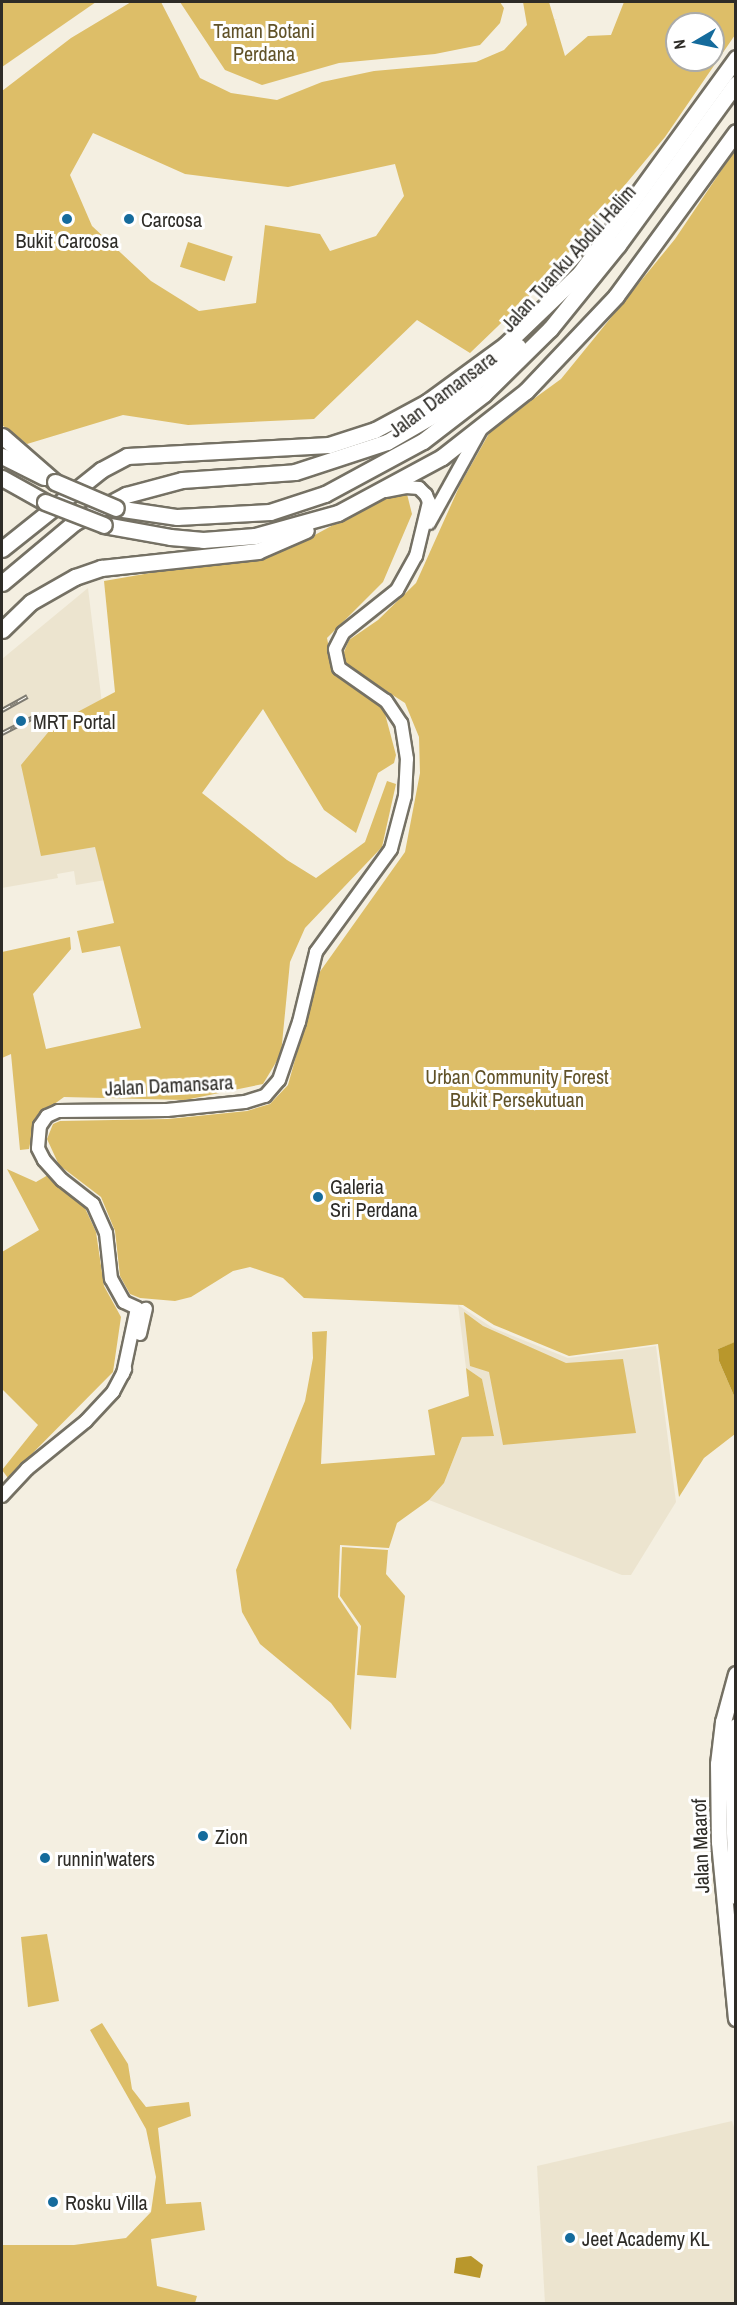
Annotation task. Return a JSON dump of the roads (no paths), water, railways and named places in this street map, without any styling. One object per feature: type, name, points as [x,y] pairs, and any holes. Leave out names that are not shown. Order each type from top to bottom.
[{"type":"main road","points":[[2,549],[101,470],[128,456],[329,445],[375,430],[427,402],[505,345],[580,273],[735,58]]},
{"type":"main road","name":"Jalan Damansara","points":[[55,482],[116,508],[177,518],[270,512],[325,494],[423,441],[484,394],[544,336],[656,192],[735,83]]},
{"type":"main road","name":"Jalan Damansara","points":[[2,478],[45,502],[104,525],[170,537],[212,540],[291,529],[338,513],[376,494],[481,429],[553,366],[615,296],[735,132]]},
{"type":"main road","name":"Jalan Tuanku Abdul Halim","points":[[2,582],[75,522],[126,495],[182,480],[319,466],[387,442],[419,426],[480,381],[526,338],[656,192]]},
{"type":"main road","points":[[2,436],[55,482]]},
{"type":"main road","points":[[2,456],[55,482]]},
{"type":"main road","points":[[2,630],[31,602],[84,574],[101,568],[258,551],[281,544],[338,513]]},
{"type":"main road","name":"Jalan Maarof","points":[[735,1674],[723,1722],[718,1764],[719,1842],[735,2018]]},
{"type":"main road","name":"Jalan Maarof","points":[[735,1726],[732,1765],[735,1896]]},
{"type":"street","name":"Jalan Damansara","points":[[124,1302],[111,1279],[102,1217],[93,1204],[62,1180],[44,1160],[38,1148],[40,1126],[46,1116],[58,1111],[167,1110],[244,1102],[265,1096],[279,1080],[299,1022],[316,952],[391,849],[405,796],[407,759],[401,723],[386,700],[339,668],[335,649],[343,633],[397,590],[410,570],[446,488],[481,429]]},
{"type":"street","name":"Jalan Damansara","points":[[376,494],[406,487],[419,488],[426,495],[429,502],[421,541]]},
{"type":"street","points":[[129,1350],[124,1302],[141,1308]]},
{"type":"street","points":[[123,1374],[141,1308]]},
{"type":"street","points":[[2,1496],[33,1464],[86,1421],[113,1392],[135,1352],[141,1308]]},
{"type":"railway","points":[[2,710],[27,696]]},
{"type":"railway","points":[[2,733],[37,715]]},
{"type":"place","name":"Bukit Carcosa","points":[[67,219]]},
{"type":"place","name":"Carcosa","points":[[129,219]]},
{"type":"place","name":"MRT Portal","points":[[21,721]]},
{"type":"place","name":"Galeria Sri Perdana","points":[[318,1197]]},
{"type":"place","name":"Zion","points":[[203,1836]]},
{"type":"place","name":"runnin'waters","points":[[45,1858]]},
{"type":"place","name":"Rosku Villa","points":[[53,2202]]},
{"type":"place","name":"Jeet Academy KL","points":[[570,2238]]},
{"type":"park label","name":"Taman Botani Perdana","points":[[264,42]]},
{"type":"park label","name":"Urban Community Forest Bukit Persekutuan","points":[[517,1088]]}]
